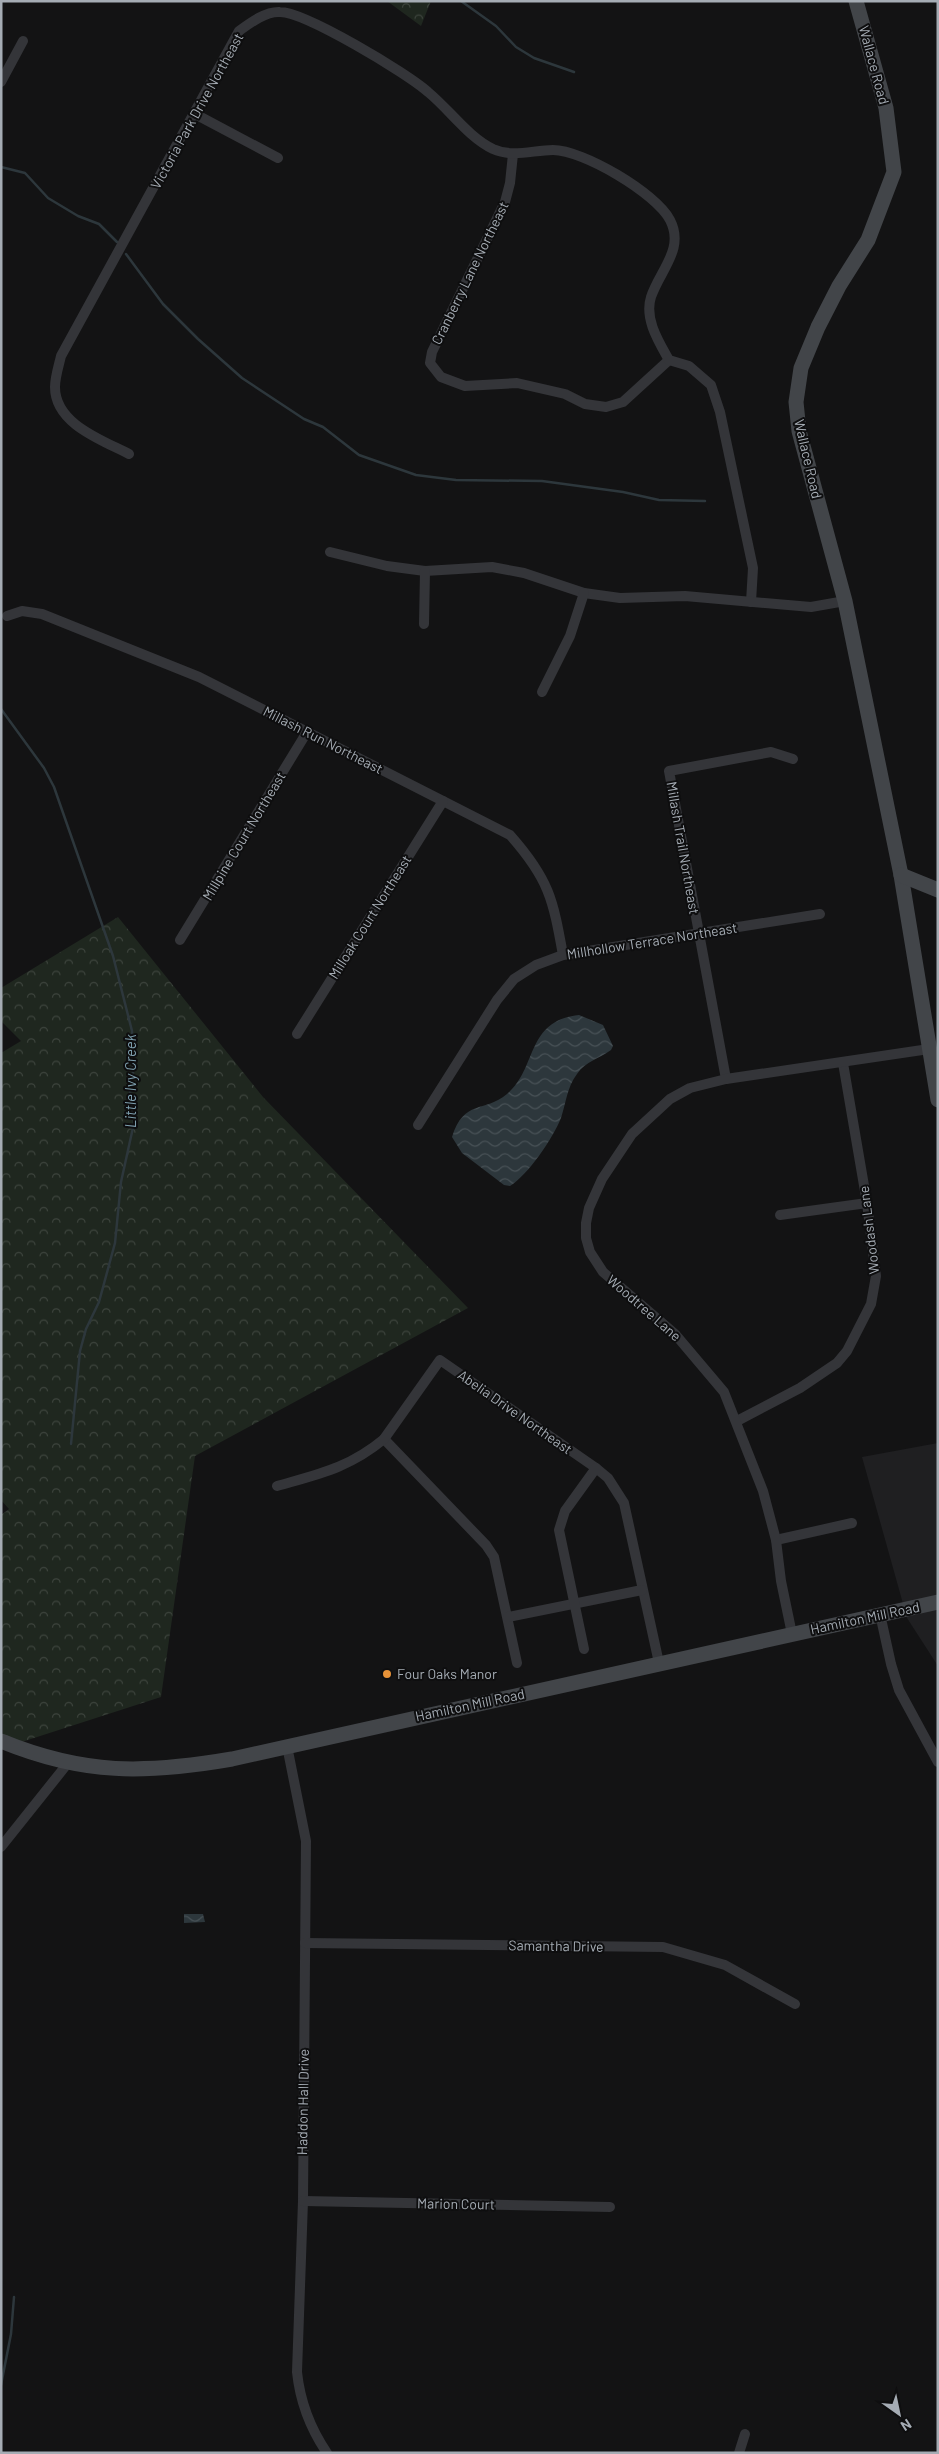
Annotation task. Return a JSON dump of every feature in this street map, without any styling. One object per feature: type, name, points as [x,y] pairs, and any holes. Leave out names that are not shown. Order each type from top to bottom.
[{"type":"street","name":"Wallace Road","points":[[856,1],[886,108],[894,172],[868,240],[839,286],[818,327],[801,368],[796,402],[799,431],[844,601],[901,875],[938,1100]]},
{"type":"street","name":"Victoria Park Drive Northeast","points":[[129,454],[80,428],[62,410],[55,387],[61,356],[195,114],[239,30],[258,18],[279,11],[302,17],[401,72],[428,91],[476,137],[494,149],[513,154],[554,150],[574,153],[594,162],[654,200],[670,220],[676,241],[669,263],[651,298],[652,328],[669,360]]},
{"type":"street","points":[[1,82],[23,41]]},
{"type":"street","points":[[195,114],[278,158]]},
{"type":"street","name":"Cranberry Lane Northeast","points":[[513,154],[510,184],[505,202],[432,352],[430,363],[441,378],[465,386],[517,383],[565,394],[585,404],[606,407],[623,402],[639,390],[669,360]]},
{"type":"street","points":[[669,360],[689,366],[711,385],[720,412],[753,568],[751,602]]},
{"type":"street","points":[[330,552],[387,566],[425,571],[492,567],[524,573],[584,593],[620,598],[685,596],[811,607],[844,601]]},
{"type":"street","points":[[424,624],[425,571]]},
{"type":"street","points":[[542,692],[570,636],[584,593]]},
{"type":"street","name":"Millash Run Northeast","points":[[8,616],[22,612],[42,614],[199,677],[510,836],[531,859],[545,882],[554,908],[563,955]]},
{"type":"street","name":"Millpine Court Northeast","points":[[180,940],[307,732]]},
{"type":"street","name":"Millash Trail Northeast","points":[[726,1079],[669,771],[771,752],[793,759]]},
{"type":"street","name":"Milloak Court Northeast","points":[[297,1034],[443,801]]},
{"type":"street","points":[[901,875],[938,890]]},
{"type":"street","name":"Millhollow Terrace Northeast","points":[[418,1125],[497,1000],[514,980],[536,965],[563,955],[820,914]]},
{"type":"street","name":"Woodtree Lane","points":[[792,1634],[781,1581],[776,1540],[763,1491],[724,1392],[692,1352],[668,1328],[603,1272],[590,1252],[586,1231],[589,1208],[602,1179],[632,1134],[670,1098],[690,1088],[726,1079],[929,1049]]},
{"type":"street","name":"Woodash Lane","points":[[737,1421],[824,1374],[837,1364],[848,1351],[871,1304],[876,1276],[867,1203],[843,1063]]},
{"type":"street","points":[[780,1215],[867,1203]]},
{"type":"street","name":"Abelia Drive Northeast","points":[[277,1486],[345,1466],[384,1439],[440,1360],[608,1478],[624,1503],[659,1663]]},
{"type":"street","points":[[384,1439],[486,1545],[494,1556],[499,1572],[517,1663]]},
{"type":"street","points":[[584,1649],[573,1604],[559,1530],[560,1520],[596,1468]]},
{"type":"street","points":[[776,1540],[852,1523]]},
{"type":"street","points":[[508,1617],[642,1590]]},
{"type":"street","name":"Hamilton Mill Road","points":[[1,1741],[29,1752],[68,1763],[125,1770],[178,1768],[287,1746],[938,1602]]},
{"type":"street","points":[[880,1614],[891,1664],[900,1690],[938,1762]]},
{"type":"street","name":"Haddon Hall Drive","points":[[287,1746],[306,1841],[302,2201],[297,2372],[300,2396],[318,2439],[327,2453]]},
{"type":"street","points":[[1,1847],[68,1763]]},
{"type":"street","name":"Samantha Drive","points":[[305,1943],[663,1947],[725,1965],[795,2004]]},
{"type":"street","name":"Marion Court","points":[[302,2201],[610,2207]]},
{"type":"street","points":[[740,2453],[745,2434]]},
{"type":"shaded area","points":[[938,1443],[938,1666],[907,1618],[862,1457]]},
{"type":"green space","points":[[387,1],[431,1],[421,26]]},
{"type":"green space","points":[[118,917],[263,1097],[468,1308],[195,1456],[161,1697],[3,1748],[1,1515],[9,1509],[1,1500],[1,1053],[21,1041],[1,1021],[1,988]]},
{"type":"water","points":[[579,1015],[603,1025],[613,1046],[611,1050],[589,1063],[577,1074],[569,1090],[561,1118],[546,1145],[532,1165],[517,1181],[510,1186],[504,1185],[462,1153],[452,1137],[457,1125],[462,1117],[475,1108],[499,1100],[507,1094],[524,1072],[534,1047],[549,1026],[562,1019]]},
{"type":"water","points":[[184,1914],[203,1914],[205,1922],[184,1923]]},
{"type":"waterway","points":[[461,1],[496,26],[516,47],[534,58],[574,72]]},
{"type":"waterway","points":[[1,167],[25,173],[48,198],[78,216],[99,224],[117,242]]},
{"type":"waterway","points":[[126,254],[163,304],[198,339],[242,378],[304,419],[323,427],[359,455],[416,475],[456,480],[542,481],[623,492],[659,500],[705,501]]},
{"type":"waterway","name":"Little Ivy Creek","points":[[1,709],[44,768],[54,787],[113,956],[132,1031],[133,1075],[130,1091],[134,1123],[121,1182],[115,1243],[99,1302],[86,1329],[80,1351],[71,1444]]},
{"type":"waterway","points":[[1,2385],[11,2334],[14,2297]]},
{"type":"place","name":"Four Oaks Manor","points":[[387,1674]]}]
